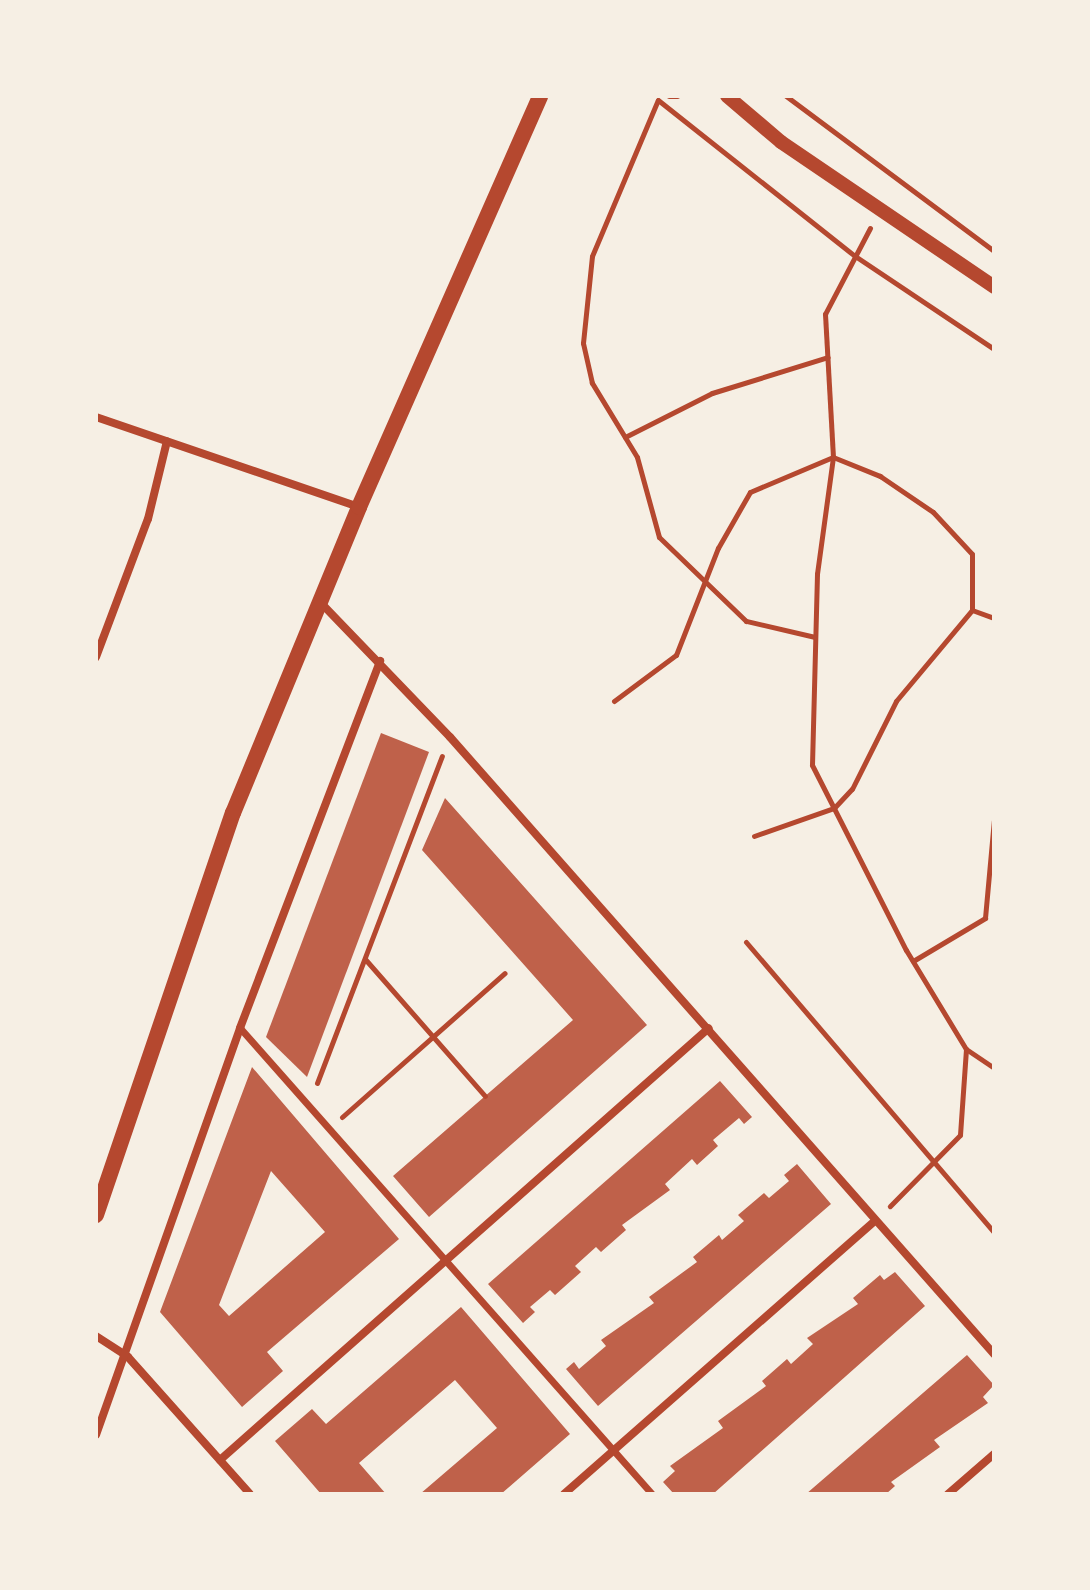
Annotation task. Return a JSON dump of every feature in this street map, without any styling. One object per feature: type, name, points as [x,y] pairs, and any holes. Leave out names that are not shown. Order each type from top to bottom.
[{"type":"main road","points":[[96,1215],[233,813],[359,507],[540,96]]},
{"type":"street","points":[[727,96],[781,142],[994,287]]},
{"type":"street","points":[[96,417],[359,507]]},
{"type":"street","points":[[96,657],[148,519],[167,441]]},
{"type":"street","points":[[321,603],[450,737],[994,1354]]},
{"type":"street","points":[[96,1435],[128,1357],[240,1028],[380,661]]},
{"type":"street","points":[[240,1028],[652,1494]]},
{"type":"street","points":[[220,1460],[709,1028]]},
{"type":"street","points":[[564,1494],[875,1221]]},
{"type":"street","points":[[96,1336],[128,1357],[250,1494]]},
{"type":"street","points":[[948,1494],[994,1454]]},
{"type":"path","points":[[669,96],[677,96]]},
{"type":"path","points":[[786,96],[994,251]]},
{"type":"path","points":[[815,637],[746,621],[705,586],[659,537],[637,457],[592,383],[583,343],[592,256],[658,100],[855,256],[994,349]]},
{"type":"path","points":[[880,210],[825,314],[833,457],[817,574],[812,765],[913,961],[966,1049],[994,1068]]},
{"type":"path","points":[[625,437],[712,393],[828,357]]},
{"type":"path","points":[[614,701],[676,655],[718,548],[750,492],[833,457],[880,476],[933,512],[972,554],[972,610],[896,701],[852,789],[834,808],[754,836]]},
{"type":"path","points":[[972,610],[994,618]]},
{"type":"path","points":[[309,1105],[450,737]]},
{"type":"path","points":[[913,961],[985,918],[994,820]]},
{"type":"path","points":[[746,942],[994,1232]]},
{"type":"path","points":[[365,959],[485,1096]]},
{"type":"path","points":[[329,1128],[505,973]]},
{"type":"path","points":[[875,1221],[960,1135],[966,1049]]},
{"type":"building","points":[[381,733],[429,752],[307,1077],[266,1037]]},
{"type":"building","points":[[445,798],[647,1025],[429,1217],[393,1176],[573,1020],[422,850]]},
{"type":"building","points":[[252,1067],[399,1239],[267,1352],[283,1371],[242,1407],[160,1312]],"holes":[[[271,1171],[325,1232],[229,1316],[219,1305]]]},
{"type":"building","points":[[720,1081],[752,1117],[744,1124],[739,1118],[713,1140],[718,1146],[697,1165],[692,1159],[665,1184],[670,1190],[622,1225],[626,1230],[601,1252],[596,1247],[575,1266],[581,1272],[555,1295],[550,1290],[530,1307],[535,1312],[523,1323],[488,1284]]},
{"type":"building","points":[[797,1164],[831,1204],[598,1406],[566,1369],[574,1362],[579,1369],[606,1346],[601,1340],[654,1303],[649,1297],[697,1262],[693,1257],[719,1235],[722,1240],[744,1221],[738,1215],[764,1193],[769,1198],[789,1181],[784,1175]]},
{"type":"building","points":[[895,1272],[925,1306],[713,1494],[674,1494],[663,1482],[675,1471],[670,1466],[723,1428],[718,1421],[766,1386],[762,1381],[787,1359],[791,1364],[813,1344],[807,1338],[858,1304],[853,1298],[880,1275],[884,1280]]},
{"type":"building","points":[[461,1307],[570,1434],[501,1494],[420,1494],[497,1428],[455,1380],[359,1463],[386,1494],[321,1494],[275,1441],[312,1409],[326,1424]]},
{"type":"building","points":[[967,1355],[994,1385],[983,1397],[988,1403],[934,1440],[940,1447],[891,1482],[895,1486],[886,1494],[806,1494]]}]
